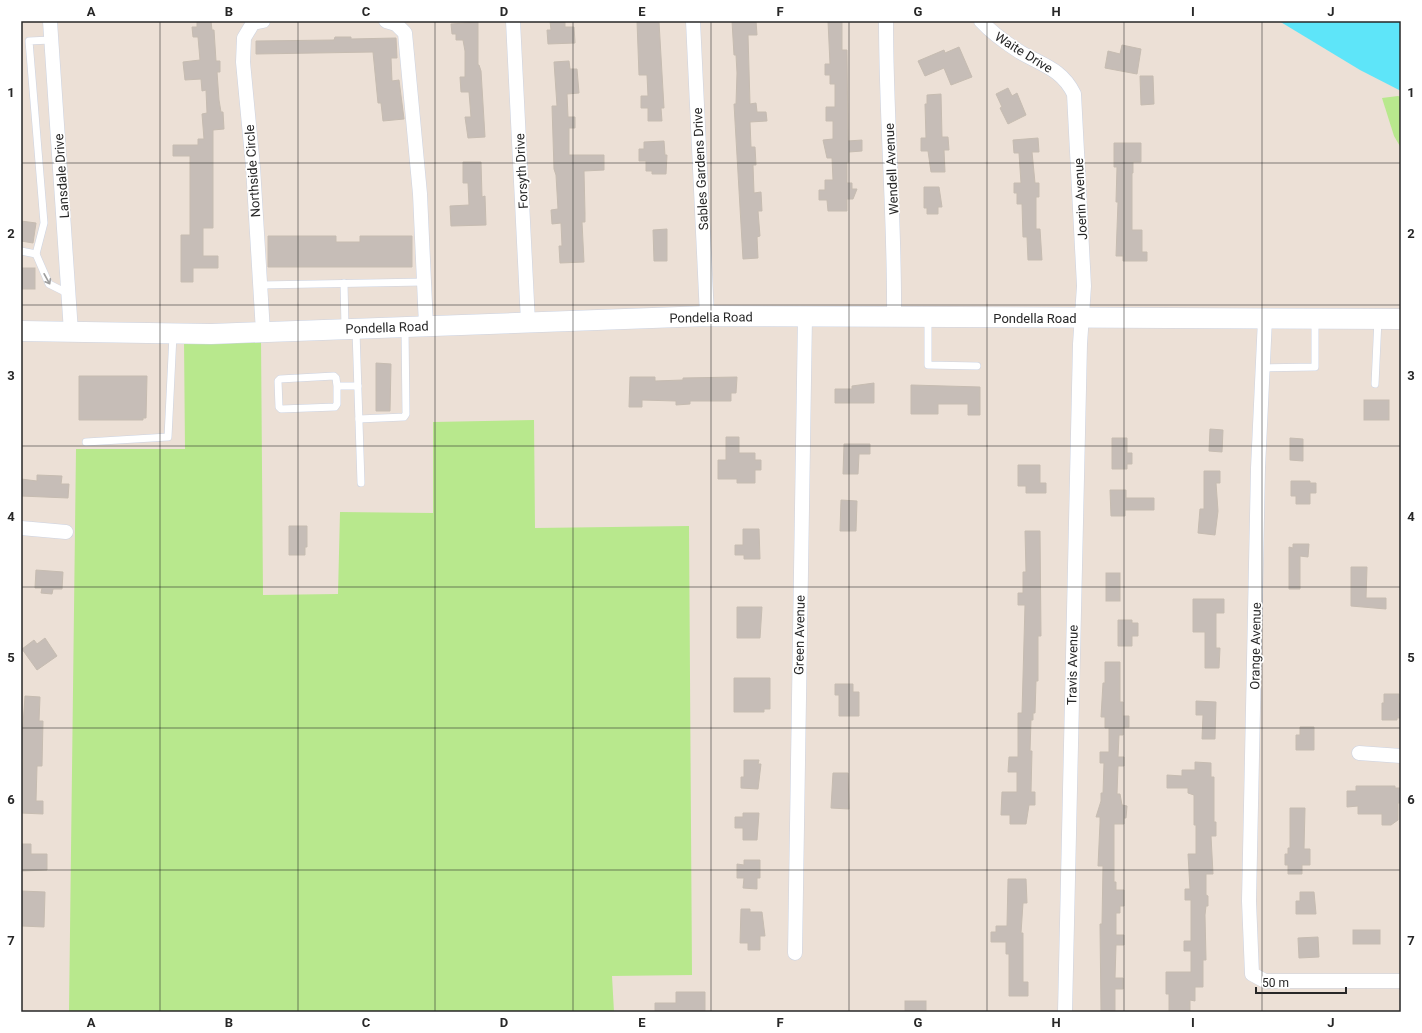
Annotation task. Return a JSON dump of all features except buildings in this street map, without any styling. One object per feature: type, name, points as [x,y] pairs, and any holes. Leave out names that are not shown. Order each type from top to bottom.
[{"type":"main road","name":"Pondella Road","points":[[21,332],[263,332],[707,316],[1401,319]]},
{"type":"street","name":"Lansdale Drive","points":[[50,21],[71,332]]},
{"type":"street","name":"Northside Circle","points":[[263,21],[253,23],[244,38],[243,56],[261,285],[263,332]]},
{"type":"street","points":[[386,21],[396,24],[405,33],[420,194],[426,326]]},
{"type":"street","name":"Forsyth Drive","points":[[513,21],[528,322]]},
{"type":"street","name":"Sables Gardens Drive","points":[[693,21],[707,316]]},
{"type":"street","name":"Wendell Avenue","points":[[886,21],[886,71],[894,245],[894,317]]},
{"type":"street","name":"Waite Drive","points":[[981,21],[1008,44],[1057,72],[1068,82]]},
{"type":"street","name":"Joerin Avenue","points":[[1068,82],[1074,94],[1078,162],[1084,286],[1081,318]]},
{"type":"street","name":"Green Avenue","points":[[795,953],[805,317]]},
{"type":"street","name":"Travis Avenue","points":[[1065,1012],[1081,318]]},
{"type":"street","name":"Orange Avenue","points":[[1265,319],[1258,484],[1250,893],[1252,974],[1265,981],[1401,982]]},
{"type":"street","points":[[21,528],[66,532]]},
{"type":"street","points":[[1359,753],[1401,756]]},
{"type":"lane","points":[[51,40],[29,41],[44,223],[36,254],[49,284],[69,294]]},
{"type":"lane","points":[[21,251],[36,254]]},
{"type":"lane","points":[[261,285],[424,282]]},
{"type":"lane","points":[[344,283],[358,386],[361,483]]},
{"type":"lane","points":[[928,317],[928,365],[977,366]]},
{"type":"lane","points":[[1262,368],[1315,367],[1315,319]]},
{"type":"lane","points":[[1375,384],[1378,319]]},
{"type":"lane","points":[[359,419],[404,417],[406,414],[405,326]]},
{"type":"lane","points":[[86,442],[168,437],[174,333]]},
{"type":"lane","points":[[334,376],[336,378],[337,386],[337,404],[335,407],[281,409],[279,407],[278,381],[280,379],[334,376]]},
{"type":"lane","points":[[337,386],[358,386]]},
{"type":"green space","points":[[1401,97],[1401,148],[1394,136],[1382,98]]},
{"type":"green space","points":[[261,339],[263,595],[338,594],[340,512],[433,513],[433,422],[534,420],[535,528],[689,526],[692,975],[612,976],[614,1012],[69,1012],[76,449],[185,449],[184,340]]},
{"type":"water","points":[[1279,21],[1401,21],[1401,91],[1360,70]]}]
